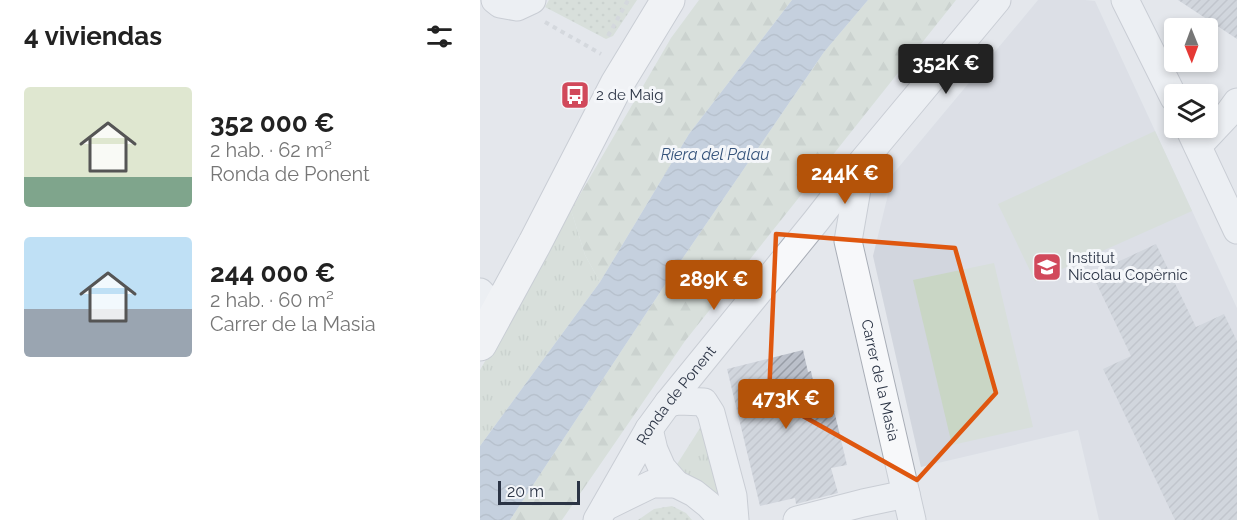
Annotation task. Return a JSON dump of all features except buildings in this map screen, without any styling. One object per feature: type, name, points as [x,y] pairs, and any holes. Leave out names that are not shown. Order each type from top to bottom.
[{"type":"main road","points":[[480,344],[489,302],[668,0]]},
{"type":"street","points":[[495,0],[500,4],[517,8],[538,10]]},
{"type":"street","name":"Ronda de Ponent","points":[[601,513],[649,429],[668,403],[862,162],[997,0]]},
{"type":"street","points":[[1125,0],[1167,84]]},
{"type":"street","points":[[1218,120],[1229,113],[1237,102]]},
{"type":"street","points":[[1193,138],[1237,230]]},
{"type":"street","name":"Carrer de la Masia","points":[[862,162],[848,241],[909,507]]},
{"type":"street","points":[[816,220],[827,220],[839,228],[848,241]]},
{"type":"street","points":[[668,403],[704,402],[711,413],[733,496],[735,520]]},
{"type":"street","points":[[649,429],[654,450],[662,468],[676,484],[694,493],[723,520]]},
{"type":"street","points":[[601,513],[652,484],[676,484]]},
{"type":"street","points":[[797,520],[863,503],[909,507]]},
{"type":"path","points":[[606,39],[628,0]]},
{"type":"path","points":[[538,10],[602,54]]},
{"type":"highlighted area","points":[[776,234],[955,248],[996,393],[917,480],[769,397]]},
{"type":"shaded area","name":"Institut Nicolau Copèrnic","points":[[1038,0],[1095,1],[1237,308],[1237,520],[1099,520],[1078,430],[921,467],[873,256],[893,174]]},
{"type":"green space","points":[[549,0],[637,0],[613,36],[606,39],[545,7]]},
{"type":"green space","points":[[699,0],[792,0],[689,134],[600,282],[585,255],[571,210],[671,38]]},
{"type":"green space","points":[[868,0],[956,0],[685,341],[562,520],[510,520],[678,265],[824,52]]},
{"type":"green space","points":[[1155,131],[1192,211],[1035,281],[998,204]]},
{"type":"green space","points":[[571,210],[585,255],[600,282],[480,446],[480,370]]},
{"type":"green space","points":[[994,263],[1033,427],[952,445],[913,280]]},
{"type":"green space","points":[[700,428],[707,432],[722,501],[674,469]]},
{"type":"green space","points":[[672,506],[686,513],[692,520],[638,520],[654,509]]},
{"type":"water","name":"Riera del Palau","points":[[792,0],[868,0],[824,52],[678,265],[510,520],[480,520],[480,446],[600,282],[689,134]]},
{"type":"place","name":"2 de Maig","points":[[575,95]]},
{"type":"place","name":"Institut Nicolau Copèrnic","points":[[1047,267]]}]
